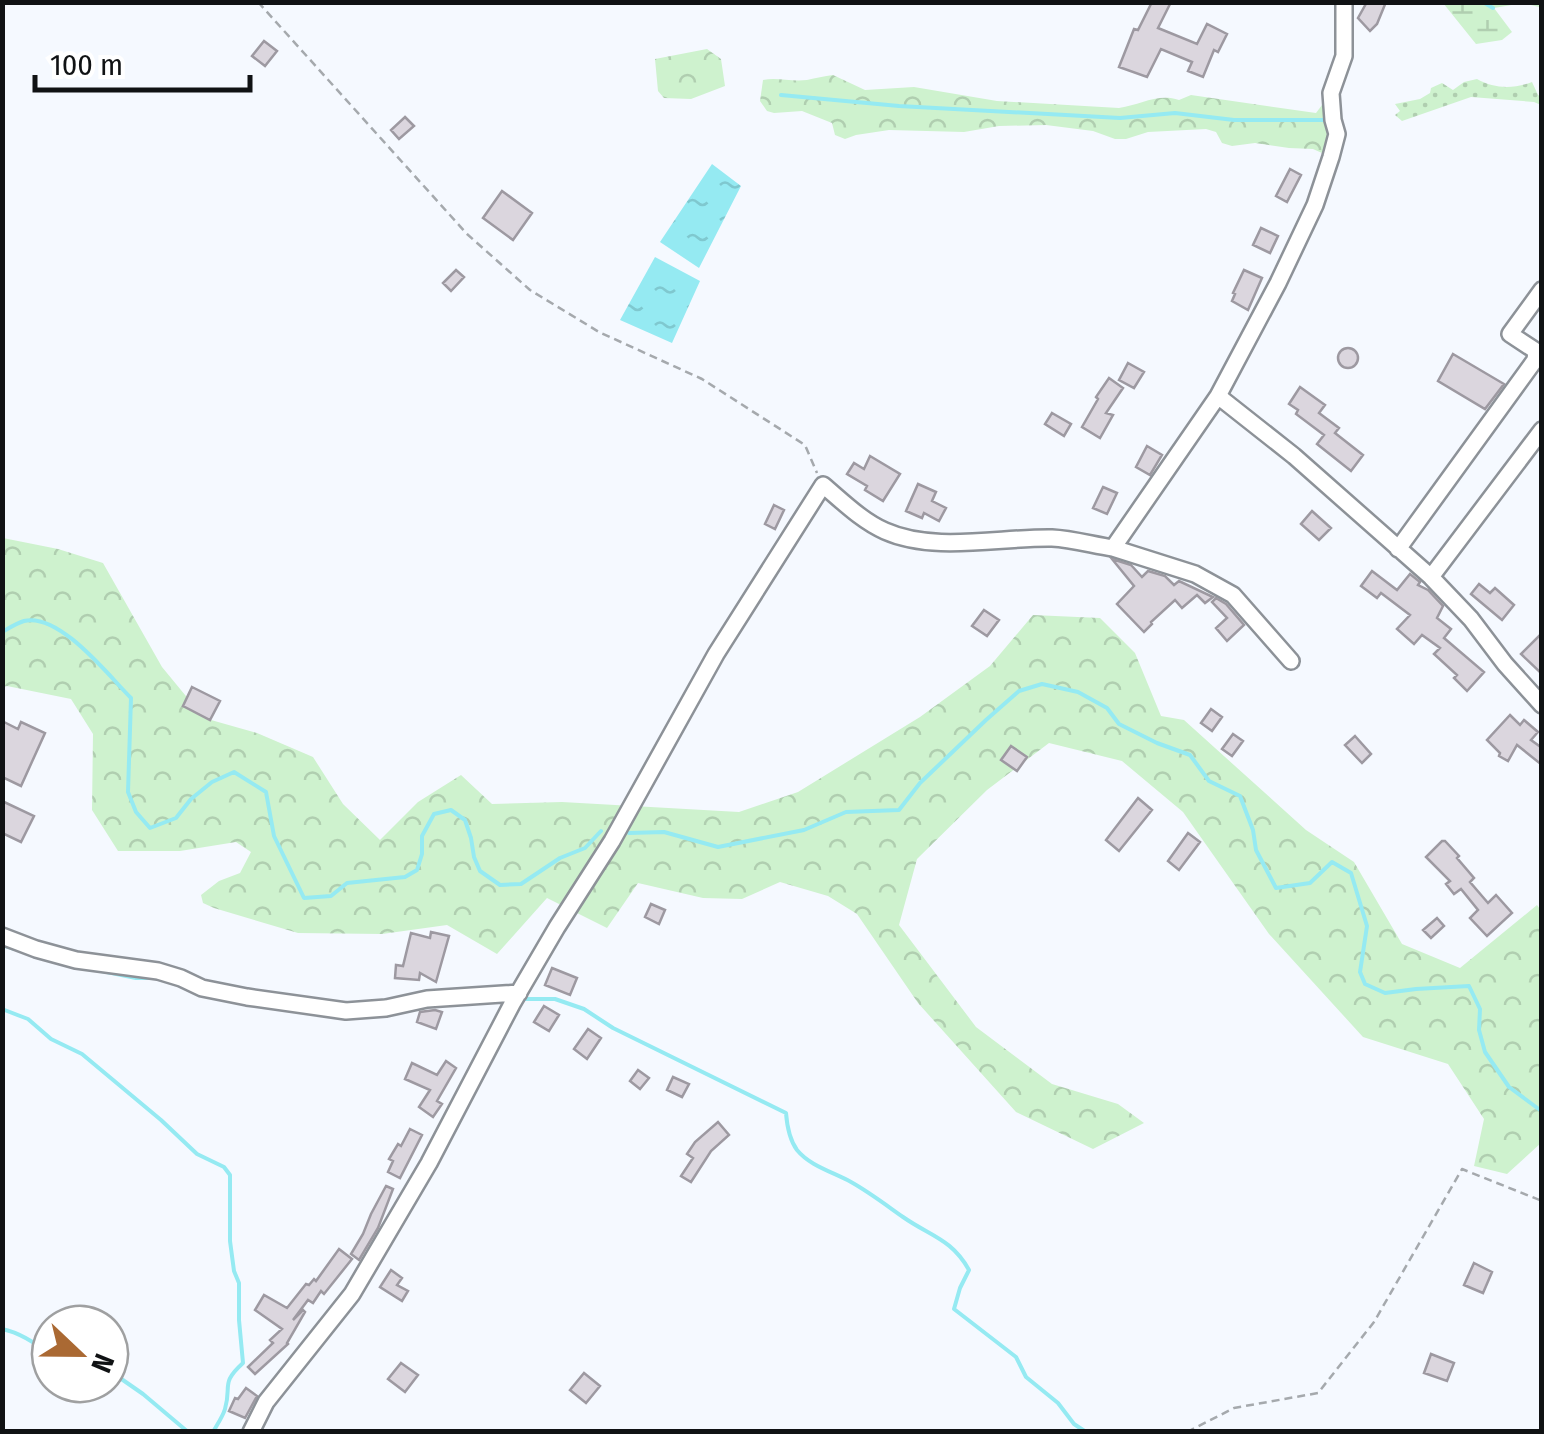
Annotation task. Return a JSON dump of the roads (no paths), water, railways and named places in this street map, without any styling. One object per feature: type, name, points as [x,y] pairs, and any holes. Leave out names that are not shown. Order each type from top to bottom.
[{"type":"street","points":[[1113,548],[1218,396],[1315,204],[1337,134],[1331,92],[1344,56],[1344,2]]},
{"type":"street","points":[[1398,549],[1538,358],[1536,351],[1510,334],[1542,290]]},
{"type":"street","points":[[1218,396],[1294,456],[1431,577],[1471,619],[1505,664],[1539,697]]},
{"type":"street","points":[[1431,577],[1542,430]]},
{"type":"street","points":[[251,1432],[266,1402],[352,1294],[557,926],[612,841],[732,627],[823,485],[884,531],[918,541],[1056,538],[1113,548],[1194,574],[1233,594],[1291,661]]},
{"type":"street","points":[[2,936],[76,960],[158,971],[202,988],[346,1010],[519,993]]},
{"type":"water","points":[[712,164],[741,186],[699,268],[660,242]]},
{"type":"water","points":[[655,257],[700,281],[672,343],[620,320]]},
{"type":"waterway","points":[[1483,2],[1493,8]]},
{"type":"waterway","points":[[781,95],[1120,118],[1175,113],[1234,120],[1323,120]]},
{"type":"waterway","points":[[2,632],[24,621],[52,626],[82,648],[131,698],[128,792],[136,812],[150,828],[176,818],[212,782],[234,772],[266,792],[274,836],[304,898],[331,896],[347,883],[405,877],[417,870],[422,836],[434,814],[451,810],[465,820],[480,871],[500,885],[521,884],[560,858],[585,848],[601,831]]},
{"type":"waterway","points":[[629,833],[664,832],[718,847],[804,830],[846,812],[899,810],[920,783],[1019,691],[1042,684],[1078,692],[1107,708],[1119,724],[1190,755],[1209,781],[1240,796],[1256,850],[1276,888],[1310,883],[1332,862],[1351,873],[1367,926],[1360,972],[1365,984],[1385,993],[1469,986],[1480,1009],[1479,1030],[1485,1052],[1509,1087],[1542,1108]]},
{"type":"waterway","points":[[2,945],[15,949]]},
{"type":"waterway","points":[[92,969],[156,978]]},
{"type":"waterway","points":[[519,999],[555,999],[584,1009],[613,1028],[786,1113],[790,1137],[802,1156],[864,1190],[955,1251],[969,1270],[954,1309],[1016,1357],[1026,1377],[1086,1432]]},
{"type":"waterway","points":[[2,1009],[28,1019],[51,1039],[82,1054],[197,1154],[224,1167],[230,1175],[230,1241],[239,1283],[243,1363],[229,1380],[225,1409],[213,1432]]},
{"type":"waterway","points":[[2,1329],[30,1340]]},
{"type":"waterway","points":[[130,1385],[188,1432]]}]
